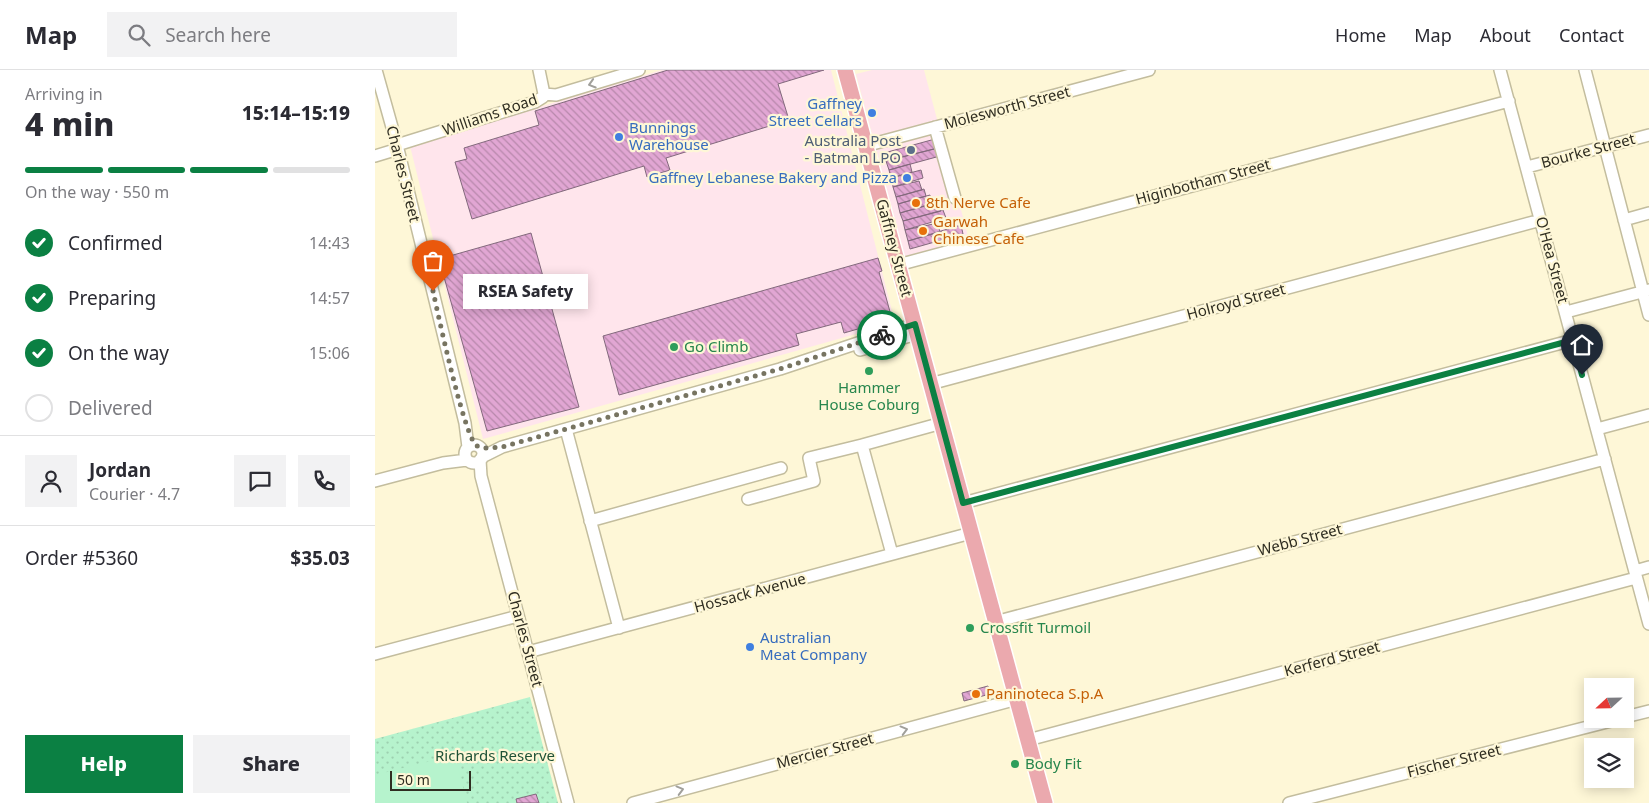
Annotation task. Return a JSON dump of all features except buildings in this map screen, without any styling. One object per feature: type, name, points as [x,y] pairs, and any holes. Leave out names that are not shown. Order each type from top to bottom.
[{"type":"main road","name":"Gaffney Street","points":[[845,70],[1045,803]]},
{"type":"street","name":"Charles Street","points":[[376,70],[397,147],[465,423],[481,476],[568,803]]},
{"type":"street","points":[[539,70],[545,94]]},
{"type":"street","name":"Williams Road","points":[[375,156],[535,102],[545,94],[557,95],[639,70]]},
{"type":"street","name":"Molesworth Street","points":[[865,146],[1149,70]]},
{"type":"street","name":"O'Hea Street","points":[[1501,70],[1649,624]]},
{"type":"street","points":[[1585,70],[1624,220],[1646,291],[1649,315]]},
{"type":"street","name":"Higinbotham Street","points":[[898,265],[1509,101]]},
{"type":"street","points":[[935,127],[955,198]]},
{"type":"street","name":"Bourke Street","points":[[1527,167],[1649,135]]},
{"type":"street","points":[[1624,220],[1649,213]]},
{"type":"street","name":"Holroyd Street","points":[[931,384],[1541,220]]},
{"type":"street","points":[[1566,312],[1646,291]]},
{"type":"street","points":[[375,481],[780,369],[822,360],[916,329]]},
{"type":"street","points":[[963,503],[1573,340]]},
{"type":"street","points":[[1597,429],[1649,415]]},
{"type":"street","points":[[748,499],[814,481],[809,458],[941,423]]},
{"type":"street","points":[[565,429],[619,628]]},
{"type":"street","points":[[862,445],[892,554]]},
{"type":"street","name":"Webb Street","points":[[995,622],[1605,459]]},
{"type":"street","points":[[590,521],[781,468]]},
{"type":"street","name":"Hossack Avenue","points":[[528,652],[971,533]]},
{"type":"street","name":"Kerferd Street","points":[[1028,740],[1636,575],[1649,568]]},
{"type":"street","points":[[375,654],[518,616]]},
{"type":"street","name":"Mercier Street","points":[[633,803],[1017,699]]},
{"type":"street","points":[[1634,715],[1649,711]]},
{"type":"street","name":"Fischer Street","points":[[1289,803],[1584,728]]},
{"type":"shaded area","points":[[662,70],[831,70],[895,323],[483,439],[410,146]]},
{"type":"shaded area","points":[[872,70],[924,70],[969,240],[905,257],[856,74]]},
{"type":"green space","name":"Richards Reserve","points":[[530,697],[558,803],[375,803],[375,739]]},
{"type":"green space","points":[[455,755],[467,803],[375,803],[375,775]]},
{"type":"way so far","points":[[433,291],[465,423],[475,445],[481,448],[502,447],[780,369],[882,335]]},
{"type":"place","name":"Gaffney Street Cellars","points":[[872,113]]},
{"type":"place","name":"Bunnings Warehouse","points":[[619,137]]},
{"type":"place","name":"Australia Post - Batman LPO","points":[[911,150]]},
{"type":"place","name":"Gaffney Lebanese Bakery and Pizza","points":[[907,178]]},
{"type":"place","name":"8th Nerve Cafe","points":[[916,203]]},
{"type":"place","name":"Garwah Chinese Cafe","points":[[923,231]]},
{"type":"place","name":"RSEA Safety","points":[[433,291]]},
{"type":"place","name":"Go Climb","points":[[674,347]]},
{"type":"place","name":"Hammer House Coburg","points":[[869,371]]},
{"type":"place","name":"Crossfit Turmoil","points":[[970,628]]},
{"type":"place","name":"Australian Meat Company","points":[[750,647]]},
{"type":"place","name":"Paninoteca S.p.A","points":[[976,694]]},
{"type":"place","name":"Body Fit","points":[[1015,764]]},
{"type":"route","points":[[882,335],[915,324],[963,503],[1573,340],[1582,375]]}]
